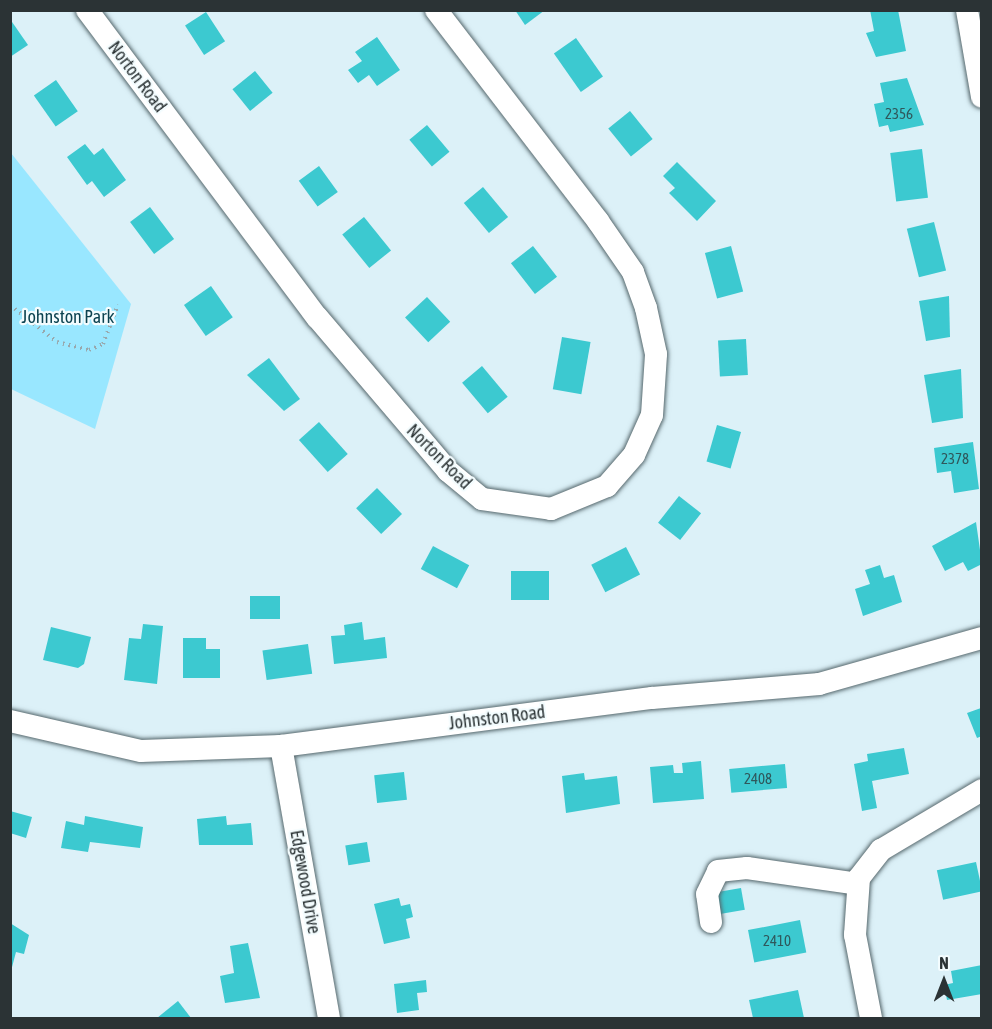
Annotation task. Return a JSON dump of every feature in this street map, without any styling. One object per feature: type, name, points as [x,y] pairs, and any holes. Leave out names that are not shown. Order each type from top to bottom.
[{"type":"street","name":"Norton Road","points":[[87,10],[317,317],[448,471],[482,499],[551,509],[607,486],[634,455],[652,416],[656,354],[645,308],[633,272],[598,221],[436,10]]},
{"type":"street","points":[[967,10],[981,97]]},
{"type":"street","name":"Johnston Road","points":[[10,721],[141,751],[281,746],[652,698],[819,684],[981,638]]},
{"type":"street","name":"Edgewood Drive","points":[[281,746],[329,1018]]},
{"type":"street","points":[[871,1018],[855,935],[858,884],[880,850],[981,790]]},
{"type":"street","points":[[711,922],[707,894],[718,871],[747,868],[858,884]]},
{"type":"path","points":[[10,305],[57,342],[89,350],[103,344],[118,305]]},
{"type":"green space","name":"Johnston Park","points":[[11,153],[131,304],[95,429],[11,389]]},
{"type":"building","points":[[515,10],[545,10],[525,25]]},
{"type":"building","points":[[870,10],[898,10],[906,51],[876,57],[866,33],[874,31]]},
{"type":"building","points":[[206,12],[225,41],[204,55],[185,26]]},
{"type":"building","points":[[10,19],[28,45],[10,57]]},
{"type":"building","points":[[377,37],[400,70],[377,86],[369,75],[358,83],[348,70],[362,61],[355,52]]},
{"type":"building","points":[[576,38],[603,77],[581,92],[554,53]]},
{"type":"building","points":[[255,71],[273,93],[250,111],[232,89]]},
{"type":"building","points":[[907,78],[924,125],[890,132],[888,125],[879,127],[874,104],[884,102],[880,83]]},
{"type":"building","points":[[56,80],[78,111],[56,127],[34,95]]},
{"type":"building","points":[[630,111],[653,139],[631,157],[608,129]]},
{"type":"building","points":[[427,125],[449,152],[432,167],[409,140]]},
{"type":"building","points":[[85,144],[94,155],[103,148],[126,180],[104,197],[92,181],[87,185],[67,157]]},
{"type":"building","points":[[922,149],[928,198],[896,202],[890,153]]},
{"type":"building","points":[[677,162],[716,201],[697,221],[669,193],[675,188],[663,176]]},
{"type":"building","points":[[319,166],[338,192],[318,207],[299,181]]},
{"type":"building","points":[[483,187],[508,217],[489,233],[464,203]]},
{"type":"building","points":[[150,207],[174,239],[154,254],[130,222]]},
{"type":"building","points":[[364,217],[391,250],[369,268],[342,235]]},
{"type":"building","points":[[934,222],[946,271],[919,277],[907,229]]},
{"type":"building","points":[[533,246],[557,277],[535,294],[511,263]]},
{"type":"building","points":[[731,246],[743,291],[717,298],[705,253]]},
{"type":"building","points":[[211,286],[233,317],[206,336],[184,305]]},
{"type":"building","points":[[949,296],[950,337],[926,341],[919,301]]},
{"type":"building","points":[[427,297],[450,322],[428,342],[405,317]]},
{"type":"building","points":[[562,337],[591,342],[581,394],[553,389]]},
{"type":"building","points":[[746,339],[748,375],[720,376],[718,340]]},
{"type":"building","points":[[269,358],[300,399],[284,411],[247,375]]},
{"type":"building","points":[[482,366],[508,397],[488,413],[462,383]]},
{"type":"building","points":[[961,369],[963,418],[932,423],[924,375]]},
{"type":"building","points":[[319,422],[348,454],[328,472],[299,440]]},
{"type":"building","points":[[717,425],[741,432],[731,468],[707,462]]},
{"type":"building","points":[[973,442],[979,489],[954,493],[951,471],[937,473],[934,448]]},
{"type":"building","points":[[377,488],[402,514],[381,534],[356,508]]},
{"type":"building","points":[[679,496],[701,513],[680,540],[658,523]]},
{"type":"building","points":[[976,522],[982,564],[968,571],[963,562],[945,571],[932,546]]},
{"type":"building","points":[[433,546],[469,565],[457,588],[421,569]]},
{"type":"building","points":[[626,547],[640,575],[605,592],[591,565]]},
{"type":"building","points":[[880,565],[884,578],[894,575],[902,602],[863,616],[855,589],[870,584],[865,570]]},
{"type":"building","points":[[511,571],[549,571],[549,600],[511,600]]},
{"type":"building","points":[[250,596],[280,596],[280,619],[250,619]]},
{"type":"building","points":[[362,622],[364,640],[385,637],[387,658],[334,664],[331,636],[345,635],[344,625]]},
{"type":"building","points":[[143,624],[163,626],[157,684],[124,680],[129,638],[141,639]]},
{"type":"building","points":[[51,627],[91,637],[84,664],[78,668],[43,660]]},
{"type":"building","points":[[183,638],[206,638],[206,649],[220,649],[220,678],[183,678]]},
{"type":"building","points":[[308,644],[312,674],[267,680],[262,650]]},
{"type":"building","points":[[982,699],[982,736],[977,738],[967,713],[981,708]]},
{"type":"building","points":[[904,748],[909,774],[872,781],[877,808],[862,811],[854,764],[868,761],[867,754]]},
{"type":"building","points":[[701,761],[704,799],[653,803],[650,767],[673,765],[674,773],[683,773],[682,763]]},
{"type":"building","points":[[785,764],[787,788],[731,793],[729,769]]},
{"type":"building","points":[[404,772],[407,800],[377,803],[374,775]]},
{"type":"building","points":[[584,773],[585,780],[617,776],[620,804],[566,813],[562,776]]},
{"type":"building","points":[[10,811],[32,817],[26,838],[10,833]]},
{"type":"building","points":[[85,816],[143,827],[140,848],[90,842],[88,852],[61,848],[66,821],[84,825]]},
{"type":"building","points":[[226,816],[227,825],[251,823],[253,845],[199,845],[197,819]]},
{"type":"building","points":[[367,842],[370,862],[348,865],[345,845]]},
{"type":"building","points":[[976,862],[982,891],[943,900],[937,870]]},
{"type":"building","points":[[741,888],[745,910],[720,914],[716,892]]},
{"type":"building","points":[[399,898],[401,906],[410,904],[413,917],[406,919],[410,938],[384,944],[374,904]]},
{"type":"building","points":[[800,920],[806,952],[754,963],[748,930]]},
{"type":"building","points":[[10,923],[29,935],[24,954],[16,952],[11,971]]},
{"type":"building","points":[[248,943],[260,998],[225,1003],[220,976],[234,973],[230,946]]},
{"type":"building","points":[[982,965],[982,994],[947,1000],[944,985],[953,983],[951,971]]},
{"type":"building","points":[[426,980],[427,992],[417,993],[419,1010],[397,1013],[394,984]]},
{"type":"building","points":[[798,990],[804,1018],[753,1018],[749,1000]]},
{"type":"building","points":[[178,1001],[191,1018],[157,1018]]}]
